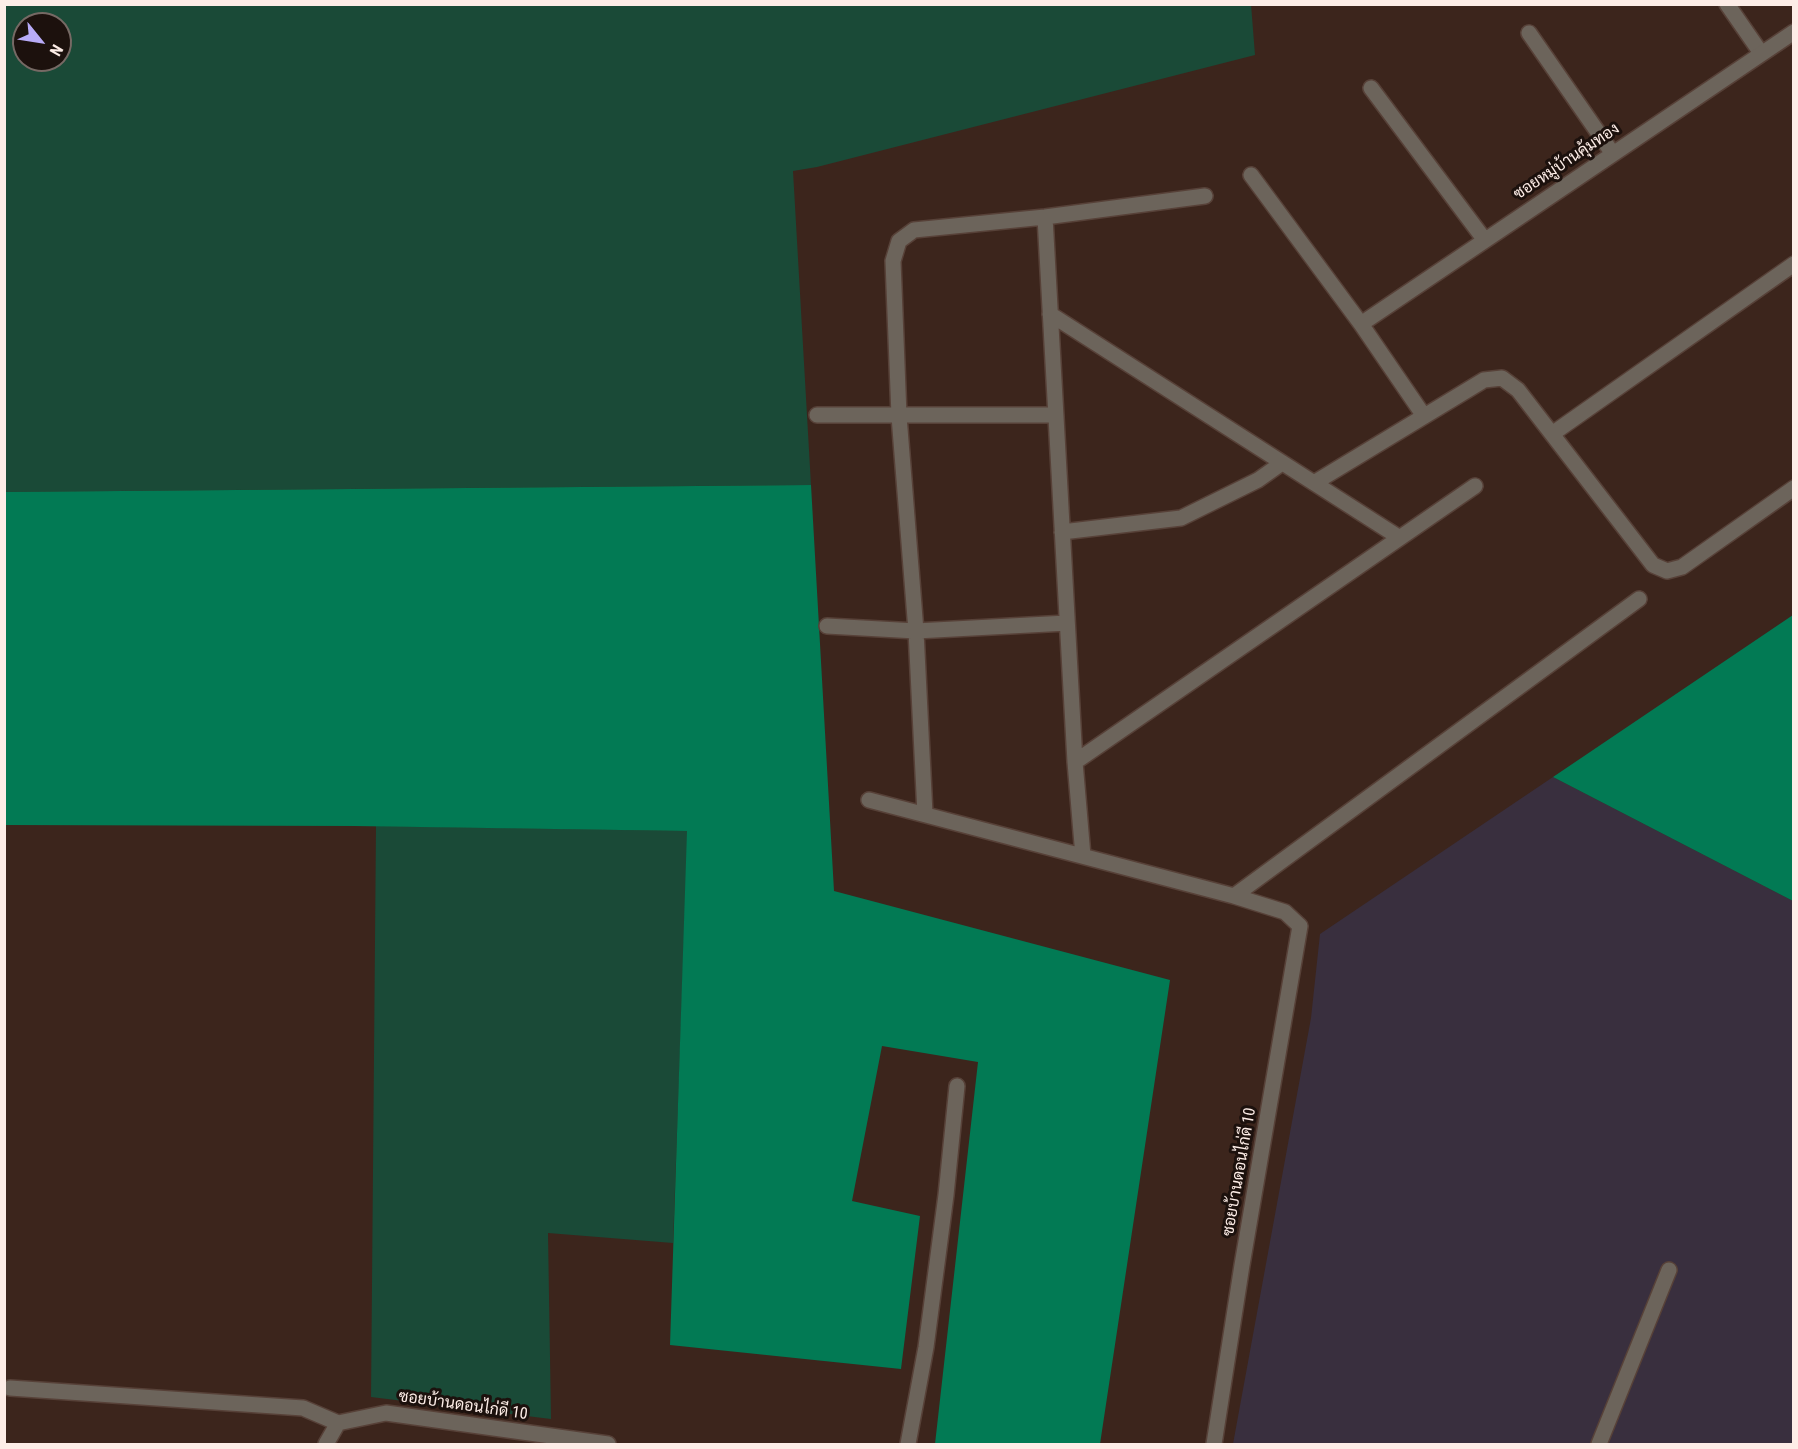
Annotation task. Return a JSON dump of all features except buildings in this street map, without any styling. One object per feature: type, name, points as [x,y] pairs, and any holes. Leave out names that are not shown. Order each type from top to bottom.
[{"type":"street","points":[[1727,4],[1761,53]]},
{"type":"street","name":"ซอยหมู่บ้านคุ้มทอง","points":[[1361,324],[1794,32]]},
{"type":"street","points":[[1529,33],[1613,154]]},
{"type":"street","points":[[1371,88],[1484,239]]},
{"type":"street","points":[[1251,175],[1361,324],[1424,416]]},
{"type":"street","points":[[925,814],[915,631],[898,416],[893,261],[900,241],[914,230],[1045,218],[1205,196]]},
{"type":"street","points":[[1045,218],[1075,762],[1083,856]]},
{"type":"street","points":[[1552,434],[1794,264]]},
{"type":"street","points":[[1050,315],[1400,538]]},
{"type":"street","points":[[1314,483],[1484,380],[1502,378],[1518,390],[1653,565],[1667,571],[1682,567],[1794,488]]},
{"type":"street","points":[[817,415],[1056,415]]},
{"type":"street","points":[[1062,532],[1181,518],[1258,480],[1282,463]]},
{"type":"street","points":[[1075,762],[1475,486]]},
{"type":"street","points":[[869,800],[1234,896],[1639,599]]},
{"type":"street","points":[[827,626],[915,631],[1067,623]]},
{"type":"street","name":"ซอยบ้านดอนไก่ดี 10","points":[[1214,1444],[1300,926],[1285,912],[1234,896]]},
{"type":"street","points":[[909,1444],[926,1347],[946,1195],[957,1086]]},
{"type":"street","points":[[1599,1444],[1669,1270]]},
{"type":"street","points":[[10,1388],[303,1408],[338,1423],[326,1444]]},
{"type":"street","name":"ซอยบ้านดอนไก่ดี 10","points":[[338,1423],[386,1413],[608,1444]]},
{"type":"shaded area","points":[[1553,777],[1793,901],[1793,1444],[1233,1444],[1311,1018],[1320,934]]},
{"type":"green space","points":[[1251,4],[1255,55],[817,167],[793,171],[811,485],[5,492],[4,5]]},
{"type":"green space","points":[[811,485],[834,891],[1170,980],[1100,1444],[935,1444],[978,1062],[882,1046],[852,1201],[920,1216],[901,1369],[670,1345],[687,831],[353,826],[5,825],[5,492]]},
{"type":"green space","points":[[1793,615],[1793,901],[1553,777]]},
{"type":"green space","points":[[376,826],[688,831],[673,1243],[548,1233],[551,1419],[371,1397]]}]
